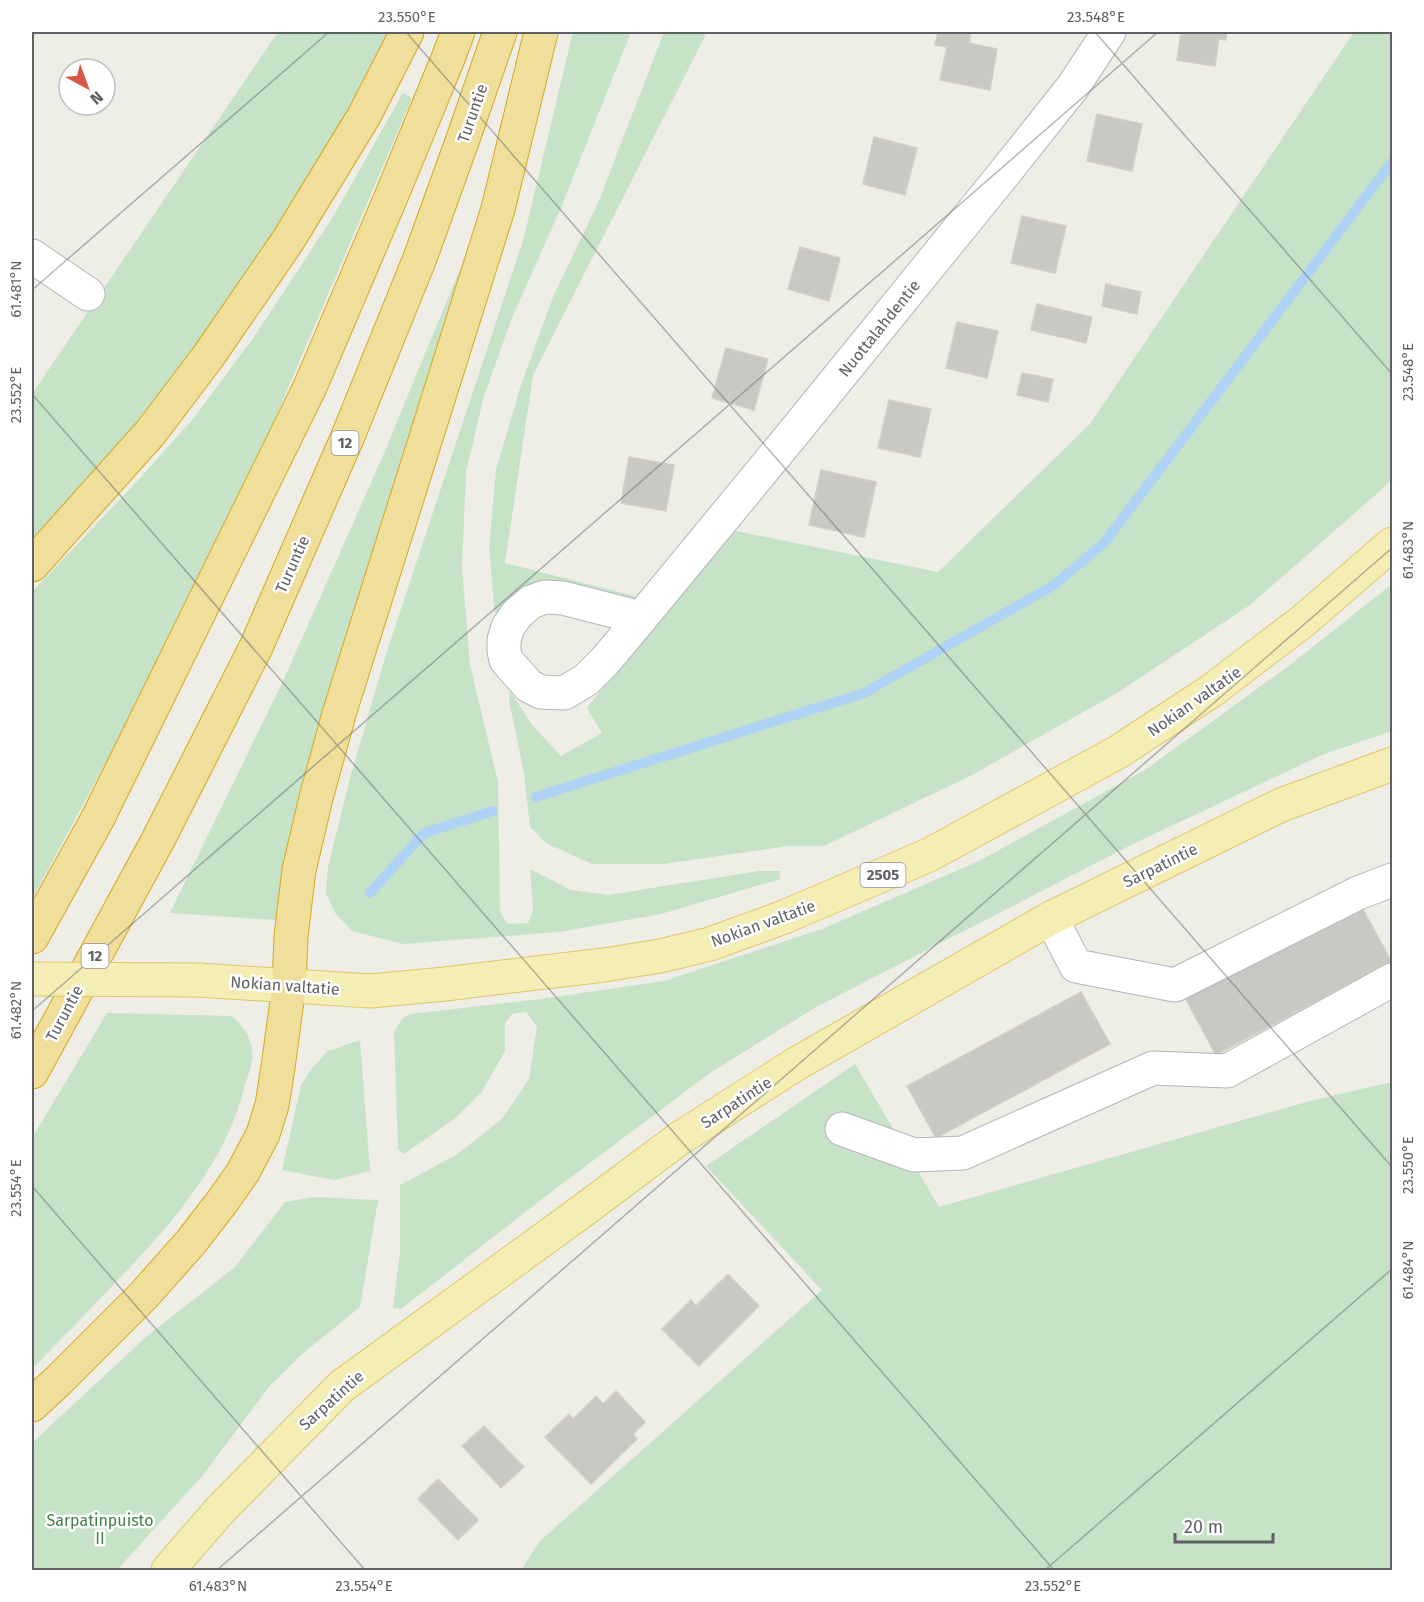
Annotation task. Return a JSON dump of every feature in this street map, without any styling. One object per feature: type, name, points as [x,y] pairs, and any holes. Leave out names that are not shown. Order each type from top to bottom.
[{"type":"highway","points":[[32,565],[151,432],[207,358],[293,232],[364,116],[407,32]]},
{"type":"highway","points":[[32,937],[98,818],[310,387],[458,32]]},
{"type":"highway","name":"Turuntie","points":[[32,1072],[158,840],[256,647],[348,436],[420,258],[500,32]]},
{"type":"highway","points":[[32,1405],[144,1295],[191,1242],[243,1172],[263,1134],[272,1105],[289,986],[291,936],[299,870],[316,798],[339,714],[498,209],[541,32]]},
{"type":"main road","name":"Nokian valtatie","points":[[32,979],[200,980],[370,991],[604,965],[660,956],[710,944],[784,917],[929,855],[1118,752],[1211,692],[1303,621],[1392,544]]},
{"type":"main road","name":"Sarpatintie","points":[[168,1570],[221,1509],[342,1386],[680,1138],[796,1064],[1050,918],[1281,805],[1392,764]]},
{"type":"street","name":"Nuottalahdentie","points":[[641,618],[1002,176],[1072,88],[1109,32]]},
{"type":"street","points":[[32,256],[88,294]]},
{"type":"street","points":[[1050,918],[1076,966],[1175,985],[1358,893],[1392,880]]},
{"type":"street","points":[[842,1129],[914,1155],[963,1153],[1153,1068],[1227,1071],[1392,980]]},
{"type":"green space","points":[[278,32],[396,32],[356,109],[197,354],[32,543],[32,394]]},
{"type":"green space","points":[[573,32],[631,32],[560,210],[512,318],[484,396],[466,472],[462,567],[470,665],[498,782],[500,912],[508,924],[528,923],[533,910],[530,869],[571,890],[608,895],[759,871],[780,871],[780,879],[661,914],[559,932],[403,944],[352,931],[335,913],[326,893],[328,867],[350,778],[387,651],[523,241]]},
{"type":"green space","points":[[664,32],[707,32],[533,375],[505,563],[642,598],[635,605],[518,595],[495,614],[489,548],[496,470],[521,385],[553,297],[598,203]]},
{"type":"green space","points":[[1354,32],[1392,32],[1392,479],[1381,490],[1250,605],[1117,693],[972,775],[824,846],[789,846],[663,864],[592,864],[546,843],[530,827],[524,773],[509,700],[510,691],[532,725],[561,756],[602,733],[587,708],[726,529],[938,572],[1090,424]]},
{"type":"green space","points":[[403,93],[412,98],[268,435],[130,718],[32,899],[32,592],[193,419],[254,337],[333,217]]},
{"type":"green space","points":[[486,206],[309,784],[276,920],[170,913],[283,681],[382,458]]},
{"type":"green space","points":[[1392,584],[1392,731],[1324,754],[1133,844],[816,1007],[710,1073],[401,1309],[393,1308],[400,1252],[400,1185],[456,1155],[502,1119],[529,1079],[537,1027],[526,1012],[512,1014],[505,1023],[505,1051],[481,1093],[454,1119],[404,1154],[398,1149],[394,1032],[402,1019],[411,1014],[541,999],[664,981],[822,929],[979,861],[1145,770],[1290,665]]},
{"type":"green space","points":[[107,1013],[232,1016],[247,1035],[251,1045],[251,1063],[236,1114],[224,1141],[210,1168],[193,1193],[135,1262],[32,1369],[32,1138]]},
{"type":"green space","points":[[360,1040],[370,1171],[334,1180],[282,1170],[301,1085],[328,1051]]},
{"type":"green space","points":[[855,1064],[939,1207],[1310,1101],[1392,1082],[1392,1570],[521,1570],[539,1542],[822,1290],[706,1166]]},
{"type":"green space","name":"Sarpatinpuisto II","points":[[314,1197],[378,1200],[360,1307],[301,1355],[268,1388],[203,1475],[117,1570],[32,1570],[32,1443],[146,1337],[235,1267],[285,1202]]},
{"type":"building","points":[[938,32],[971,32],[969,43],[997,49],[990,90],[940,80],[947,47],[935,45]]},
{"type":"building","points":[[1181,32],[1227,32],[1226,40],[1219,39],[1215,66],[1177,60]]},
{"type":"building","points":[[1097,114],[1142,124],[1132,171],[1087,161]]},
{"type":"building","points":[[874,137],[917,148],[905,195],[863,184]]},
{"type":"building","points":[[1022,216],[1066,226],[1055,273],[1011,263]]},
{"type":"building","points":[[800,247],[840,258],[829,301],[788,289]]},
{"type":"building","points":[[1106,284],[1141,292],[1137,314],[1102,306]]},
{"type":"building","points":[[1037,304],[1092,317],[1086,343],[1031,330]]},
{"type":"building","points":[[957,322],[998,331],[987,378],[946,368]]},
{"type":"building","points":[[726,348],[768,359],[754,410],[712,398]]},
{"type":"building","points":[[1022,373],[1053,379],[1048,402],[1017,395]]},
{"type":"building","points":[[889,400],[931,409],[920,457],[878,448]]},
{"type":"building","points":[[629,457],[674,465],[666,511],[621,503]]},
{"type":"building","points":[[821,470],[876,482],[864,537],[809,525]]},
{"type":"building","points":[[1358,900],[1391,961],[1216,1055],[1183,994]]},
{"type":"building","points":[[1081,992],[1110,1044],[936,1138],[907,1086]]},
{"type":"building","points":[[728,1274],[759,1306],[699,1366],[662,1329],[691,1300],[696,1306]]},
{"type":"building","points":[[616,1391],[645,1422],[633,1434],[637,1439],[591,1484],[545,1437],[569,1414],[573,1419],[596,1396],[603,1404]]},
{"type":"building","points":[[484,1426],[524,1467],[501,1488],[462,1446]]},
{"type":"building","points":[[438,1479],[478,1520],[458,1540],[418,1499]]},
{"type":"waterway","points":[[536,797],[864,693],[1054,585],[1104,543],[1392,162]]},
{"type":"waterway","points":[[370,893],[424,833],[493,811]]}]
